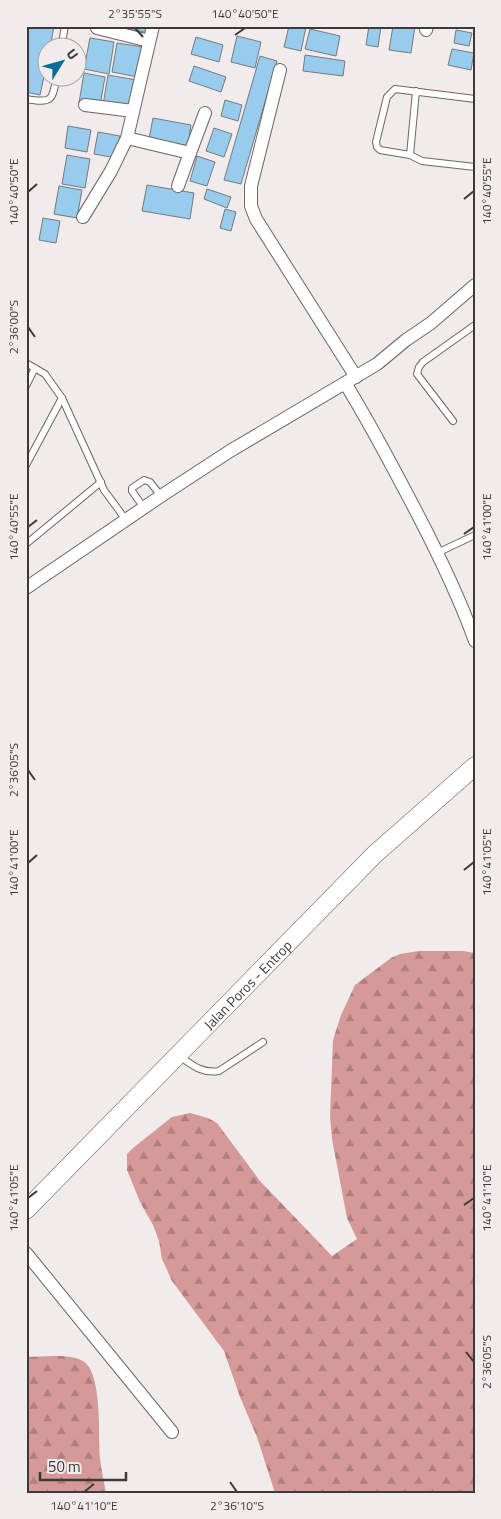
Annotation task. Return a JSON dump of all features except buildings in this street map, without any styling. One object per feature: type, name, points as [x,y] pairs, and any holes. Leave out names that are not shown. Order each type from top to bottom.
[{"type":"main road","name":"Jalan Poros - Entrop","points":[[26,1210],[375,854],[475,766]]},
{"type":"street","points":[[83,217],[127,138],[153,26]]},
{"type":"street","points":[[97,28],[149,41]]},
{"type":"street","points":[[280,70],[251,186],[251,206],[256,219],[350,373],[366,416],[437,553],[475,641]]},
{"type":"street","points":[[85,105],[133,111]]},
{"type":"street","points":[[178,186],[205,112]]},
{"type":"street","points":[[127,138],[190,153]]},
{"type":"street","points":[[26,588],[161,496],[350,373],[377,364],[406,340],[473,291]]},
{"type":"street","points":[[26,1253],[172,1432]]},
{"type":"lane","points":[[26,99],[45,102],[51,99],[55,88]]},
{"type":"lane","points":[[475,99],[395,89],[389,93],[376,142],[380,150],[410,155],[422,161],[475,167]]},
{"type":"lane","points":[[410,155],[416,91]]},
{"type":"lane","points":[[453,421],[418,374],[419,367],[423,362],[475,324]]},
{"type":"lane","points":[[26,364],[45,374],[62,398],[104,490],[126,520]]},
{"type":"lane","points":[[26,386],[35,368]]},
{"type":"lane","points":[[26,465],[62,398]]},
{"type":"lane","points":[[144,508],[132,491],[132,488],[144,480],[150,482],[161,496]]},
{"type":"lane","points":[[26,544],[101,482]]},
{"type":"lane","points":[[437,553],[475,535]]},
{"type":"lane","points":[[177,1054],[197,1069],[211,1072],[219,1071],[263,1042]]},
{"type":"green space","points":[[419,951],[463,951],[475,953],[475,1493],[275,1493],[257,1437],[240,1397],[224,1351],[172,1281],[162,1259],[159,1241],[153,1225],[140,1202],[127,1170],[127,1154],[172,1117],[190,1113],[208,1118],[217,1123],[260,1181],[332,1256],[357,1239],[347,1218],[332,1139],[330,1116],[333,1040],[341,1015],[355,985],[391,958],[400,954]]},
{"type":"green space","points":[[53,1356],[80,1359],[89,1368],[94,1378],[98,1406],[100,1462],[106,1493],[26,1493],[26,1357]]}]
